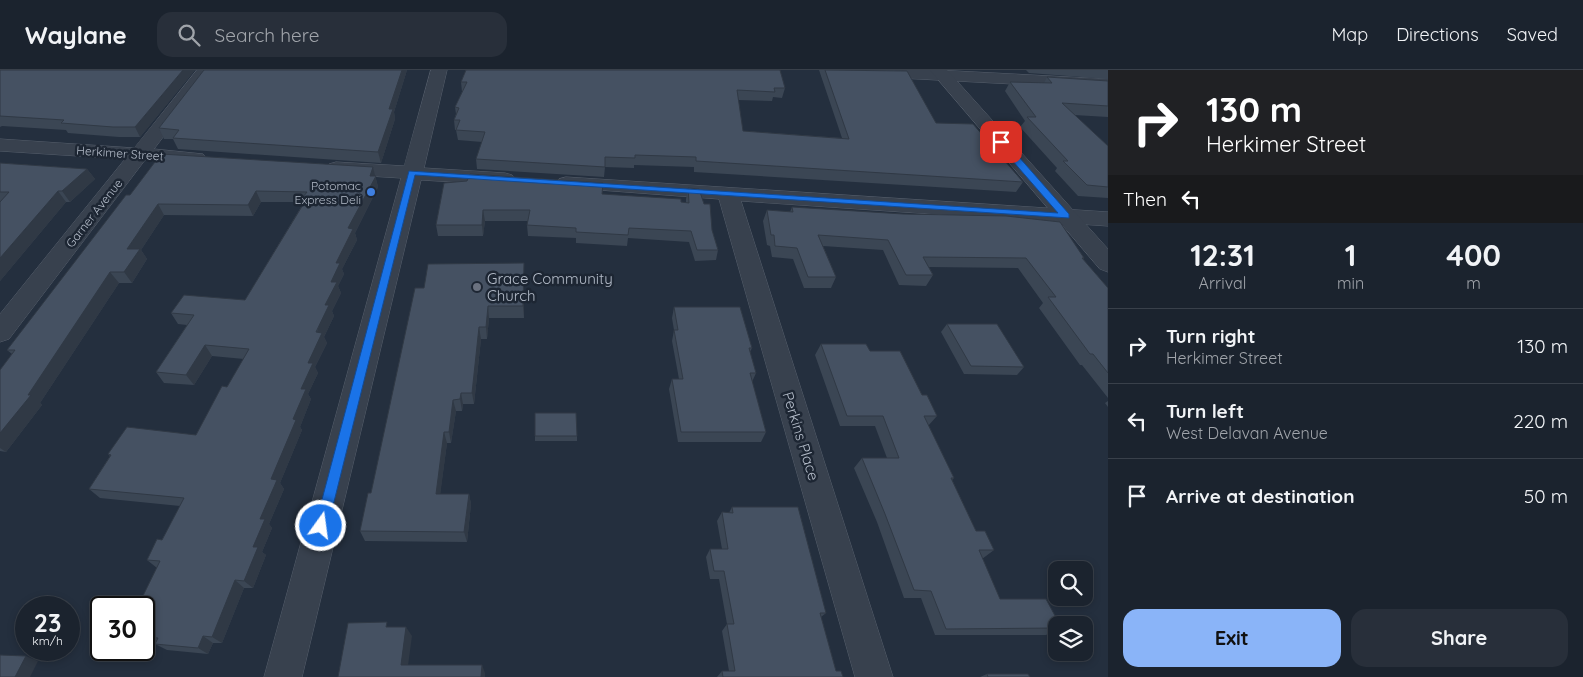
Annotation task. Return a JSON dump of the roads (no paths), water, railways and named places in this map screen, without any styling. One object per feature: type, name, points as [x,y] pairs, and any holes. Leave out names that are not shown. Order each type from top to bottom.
[{"type":"street","name":"Garner Avenue","points":[[0,332],[206,70]]},
{"type":"street","points":[[283,677],[439,70]]},
{"type":"street","points":[[842,70],[941,73],[1108,84]]},
{"type":"street","points":[[941,73],[1108,264]]},
{"type":"street","name":"Herkimer Street","points":[[0,146],[210,159]]},
{"type":"street","points":[[320,166],[1108,219]]},
{"type":"street","name":"Perkins Place","points":[[728,194],[874,677]]},
{"type":"place","name":"Potomac Express Deli","points":[[371,192]]},
{"type":"place","name":"Grace Community Church","points":[[477,287]]}]
